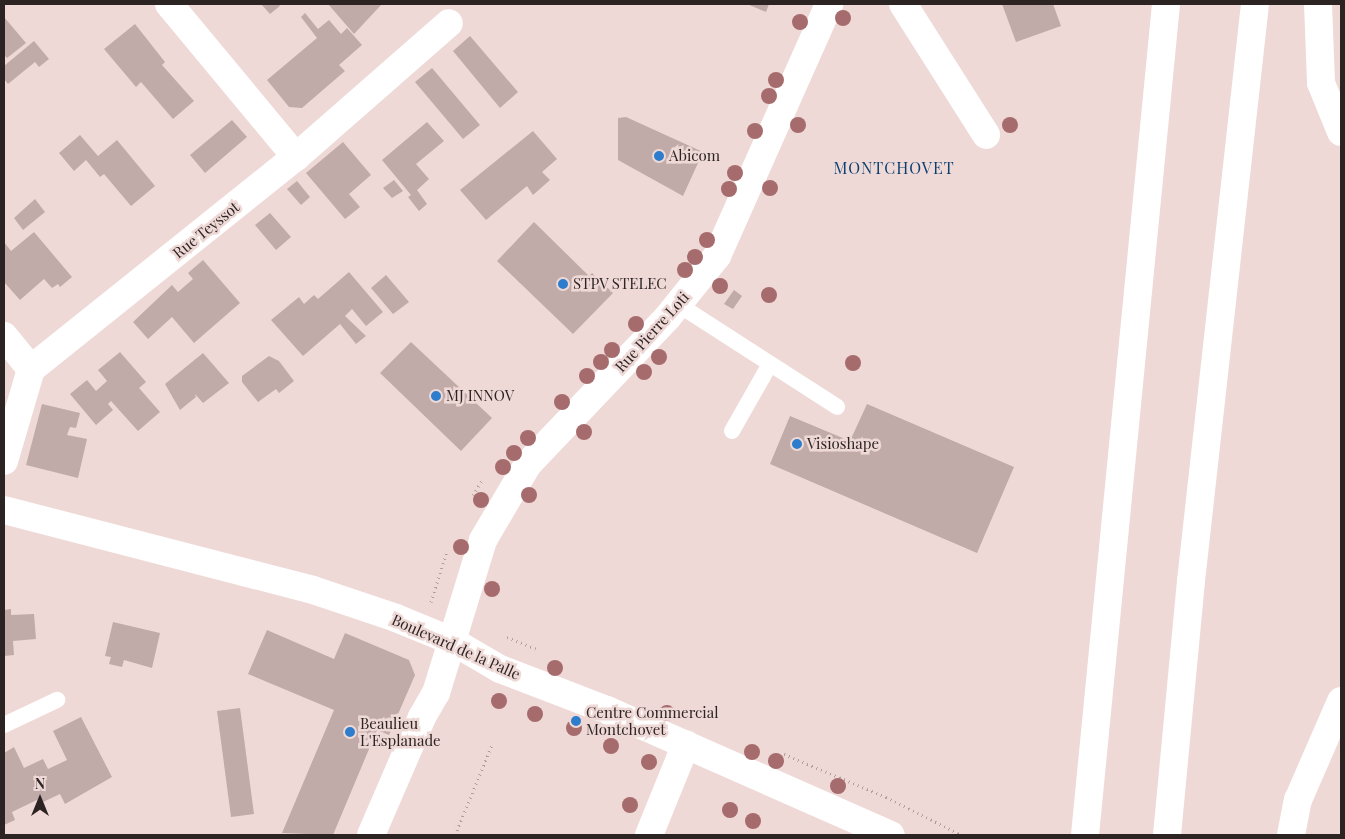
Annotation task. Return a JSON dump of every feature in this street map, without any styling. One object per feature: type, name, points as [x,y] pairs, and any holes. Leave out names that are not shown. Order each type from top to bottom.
[{"type":"main road","points":[[169,4],[296,157]]},
{"type":"main road","name":"Rue Pierre Loti","points":[[371,835],[422,717],[436,693],[484,540],[528,464],[679,304],[716,256],[829,4]]},
{"type":"main road","points":[[904,4],[986,135]]},
{"type":"main road","points":[[1085,835],[1166,4]]},
{"type":"main road","points":[[1167,835],[1191,581],[1255,4]]},
{"type":"main road","points":[[1318,4],[1321,83],[1341,132]]},
{"type":"main road","name":"Rue Teyssot","points":[[31,369],[296,157],[449,23]]},
{"type":"main road","points":[[4,336],[31,369],[4,461]]},
{"type":"main road","name":"Boulevard de la Palle","points":[[4,510],[313,590],[452,641],[500,669],[686,744],[891,835]]},
{"type":"main road","points":[[1291,835],[1298,800],[1341,701]]},
{"type":"main road","points":[[649,835],[686,744]]},
{"type":"lane","points":[[679,304],[837,407]]},
{"type":"lane","points":[[732,431],[770,364]]},
{"type":"lane","points":[[4,725],[57,700]]},
{"type":"path","points":[[470,502],[489,470]]},
{"type":"path","points":[[430,605],[450,542]]},
{"type":"path","points":[[455,835],[492,746]]},
{"type":"path","points":[[886,797],[962,835]]},
{"type":"building","points":[[261,4],[278,4],[280,6],[270,14]]},
{"type":"building","points":[[328,4],[382,4],[354,34]]},
{"type":"building","points":[[747,4],[769,4],[766,12]]},
{"type":"building","points":[[1002,4],[1053,4],[1061,26],[1016,42]]},
{"type":"building","points":[[305,13],[318,29],[329,20],[341,34],[347,28],[362,45],[339,65],[345,71],[302,108],[289,107],[267,80],[317,38],[301,17]]},
{"type":"building","points":[[4,17],[26,43],[7,58],[4,55]]},
{"type":"building","points":[[135,24],[165,62],[162,65],[194,101],[173,119],[141,82],[136,87],[104,49]]},
{"type":"building","points":[[470,36],[518,92],[500,108],[453,51]]},
{"type":"building","points":[[34,41],[49,59],[39,67],[35,62],[8,84],[4,79],[4,66]]},
{"type":"building","points":[[432,68],[480,125],[463,139],[415,82]]},
{"type":"building","name":"Abicom","points":[[626,117],[703,152],[683,196],[618,160],[618,118]]},
{"type":"building","points":[[232,120],[247,137],[205,173],[190,155]]},
{"type":"building","points":[[427,122],[444,141],[416,164],[429,179],[417,190],[427,204],[419,211],[408,197],[411,195],[382,160]]},
{"type":"building","points":[[533,131],[557,159],[542,172],[550,180],[533,195],[527,186],[486,220],[460,190]]},
{"type":"building","points":[[80,135],[98,156],[117,140],[155,186],[131,206],[104,174],[100,177],[86,160],[74,171],[59,153]]},
{"type":"building","points":[[343,142],[371,175],[349,194],[360,207],[345,219],[306,173]]},
{"type":"building","points":[[394,180],[403,191],[392,198],[383,188]]},
{"type":"building","points":[[297,181],[310,197],[301,205],[287,189]]},
{"type":"building","points":[[35,199],[45,212],[23,230],[14,218]]},
{"type":"building","points":[[270,213],[291,237],[276,250],[255,225]]},
{"type":"building","name":"STPV STELEC","points":[[534,222],[589,276],[592,273],[613,293],[573,334],[497,261]]},
{"type":"building","points":[[34,232],[72,277],[60,287],[58,284],[52,288],[44,279],[20,300],[4,282],[4,242],[11,251]]},
{"type":"building","points":[[203,260],[240,303],[194,343],[172,317],[148,339],[133,322],[172,285],[178,292],[193,279],[188,273]]},
{"type":"building","points":[[349,272],[383,312],[366,326],[352,309],[345,316],[366,336],[356,344],[340,324],[303,356],[271,320],[299,297],[304,304],[314,295],[318,299]]},
{"type":"building","points":[[386,275],[409,302],[393,314],[371,288]]},
{"type":"building","points":[[734,290],[742,296],[733,309],[724,304]]},
{"type":"building","name":"MJ INNOV","points":[[411,342],[492,418],[461,451],[380,373]]},
{"type":"building","points":[[120,352],[146,382],[139,388],[160,412],[138,431],[111,401],[108,404],[113,410],[96,425],[70,394],[87,380],[96,391],[107,381],[98,370]]},
{"type":"building","points":[[203,353],[229,383],[203,403],[195,394],[196,397],[180,410],[165,384]]},
{"type":"building","points":[[269,356],[279,361],[294,381],[279,393],[276,389],[258,402],[242,382],[242,376]]},
{"type":"building","points":[[42,404],[80,413],[76,428],[70,427],[67,435],[87,439],[78,478],[26,465]]},
{"type":"building","points":[[867,404],[1014,467],[977,553],[770,464],[790,416],[850,441]]},
{"type":"building","points":[[11,609],[11,615],[34,614],[36,639],[13,641],[14,655],[4,656],[4,610]]},
{"type":"building","points":[[113,622],[160,633],[152,668],[124,660],[122,667],[109,664],[111,657],[105,656]]},
{"type":"building","name":"Beaulieu L'Esplanade","points":[[267,630],[334,659],[345,633],[409,660],[415,675],[389,735],[377,730],[333,835],[282,833],[334,710],[248,674]]},
{"type":"building","points":[[240,708],[254,814],[231,817],[217,711]]},
{"type":"building","points":[[81,717],[112,777],[65,804],[60,794],[43,802],[41,798],[12,812],[15,820],[4,825],[4,753],[14,747],[24,768],[43,759],[48,769],[67,760],[53,731]]},
{"type":"place","name":"Abicom","points":[[659,156]]},
{"type":"place","name":"STPV STELEC","points":[[563,284]]},
{"type":"place","name":"MJ INNOV","points":[[436,396]]},
{"type":"place","name":"Visioshape","points":[[797,444]]},
{"type":"place","name":"Centre Commercial Montchovet","points":[[576,721]]},
{"type":"place","name":"Beaulieu L'Esplanade","points":[[350,732]]},
{"type":"district","name":"MONTCHOVET","points":[[894,168]]}]
